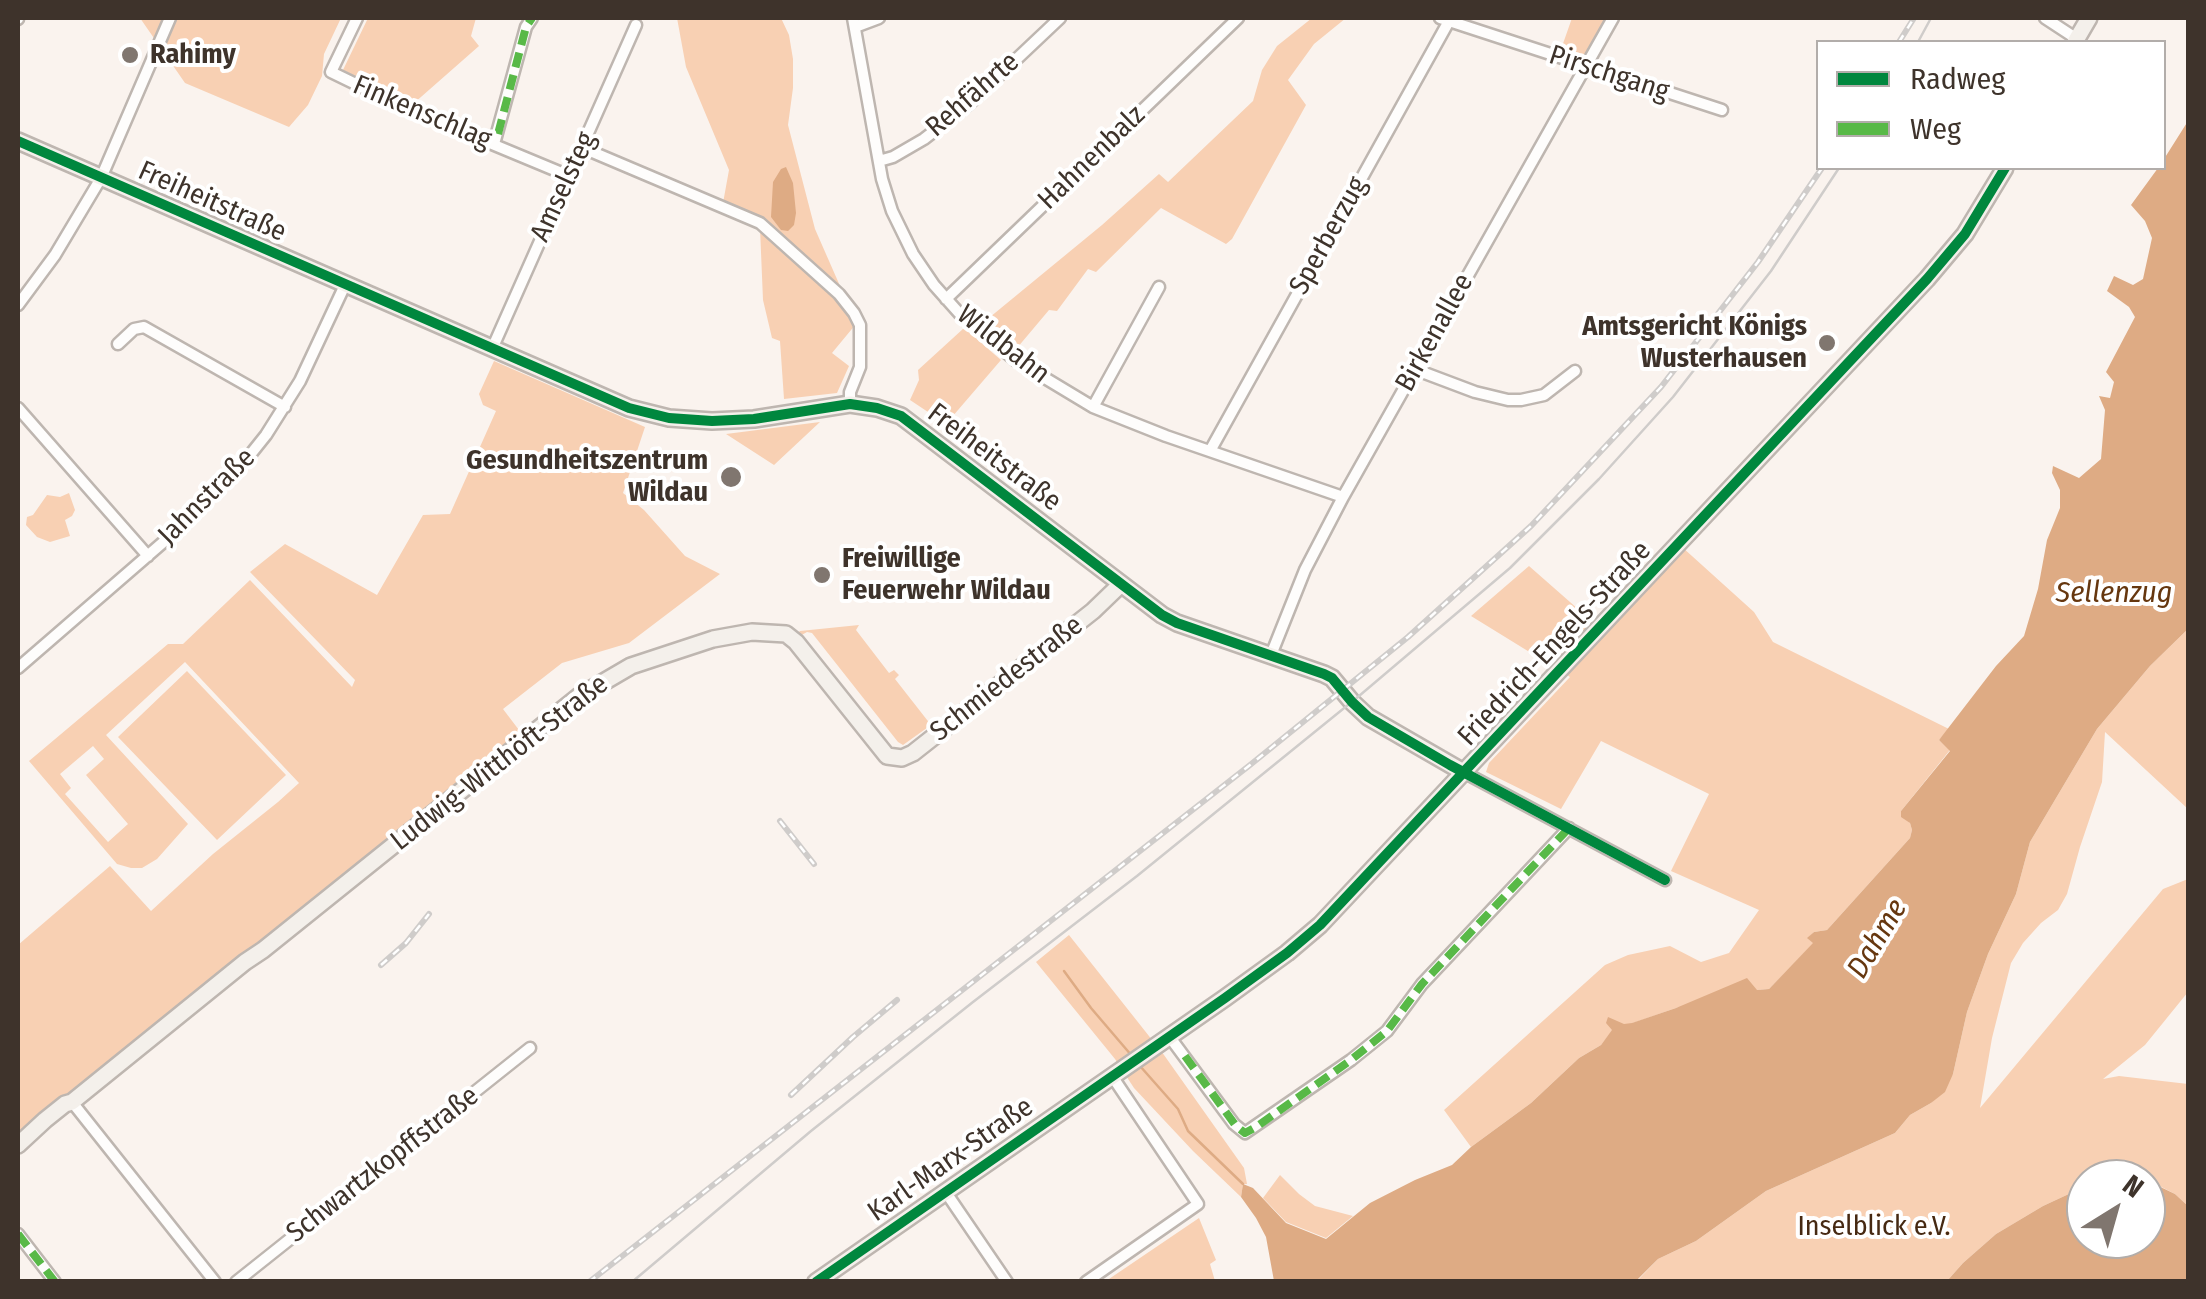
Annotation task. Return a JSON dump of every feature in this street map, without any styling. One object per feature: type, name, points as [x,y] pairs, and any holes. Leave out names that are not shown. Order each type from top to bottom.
[{"type":"street","points":[[18,305],[56,255],[101,178],[170,18]]},
{"type":"street","name":"Finkenschlag","points":[[357,18],[331,72],[569,176]]},
{"type":"street","points":[[494,144],[526,27],[532,18]]},
{"type":"street","points":[[854,22],[879,18]]},
{"type":"street","name":"Rehfährte","points":[[879,161],[924,139],[969,104],[1060,18]]},
{"type":"street","name":"Hahnenbalz","points":[[946,299],[1238,18]]},
{"type":"street","name":"Birkenallee","points":[[1271,655],[1305,570],[1343,496],[1613,18]]},
{"type":"street","points":[[2045,18],[2076,40],[2090,18]]},
{"type":"street","name":"Pirschgang","points":[[1444,19],[1722,110]]},
{"type":"street","name":"Sperberzug","points":[[1210,451],[1444,19]]},
{"type":"street","name":"Wildbahn","points":[[854,22],[886,193],[905,241],[946,299],[1001,350],[1093,406],[1343,496]]},
{"type":"street","name":"Amselsteg","points":[[492,349],[636,26]]},
{"type":"street","name":"Freiheitstraße","points":[[18,140],[610,401],[669,418],[712,422],[850,404],[877,408],[906,419],[1162,616],[1332,678],[1364,714],[1666,880]]},
{"type":"street","points":[[583,148],[760,223],[839,294],[860,326],[860,366],[850,392],[850,404]]},
{"type":"street","name":"Friedrich-Engels-Straße","points":[[1116,1073],[1328,918],[1948,256],[2004,170]]},
{"type":"street","name":"Jahnstraße","points":[[18,668],[148,556],[223,486],[256,448],[314,354],[346,285]]},
{"type":"street","points":[[1093,406],[1159,287]]},
{"type":"street","points":[[118,344],[134,329],[144,327],[284,407]]},
{"type":"street","points":[[1414,369],[1508,400],[1533,399],[1575,371]]},
{"type":"street","points":[[18,408],[148,556]]},
{"type":"street","name":"Schmiedestraße","points":[[888,756],[911,755],[1093,611],[1120,585]]},
{"type":"street","name":"Ludwig-Witthöft-Straße","points":[[18,1145],[65,1113],[72,1102],[578,697],[630,666],[713,639],[752,632],[786,634],[888,756]]},
{"type":"street","points":[[1164,1040],[1236,1126],[1245,1133],[1256,1128],[1388,1031],[1422,984],[1569,828]]},
{"type":"street","name":"Schwartzkopffstraße","points":[[236,1282],[530,1048]]},
{"type":"street","points":[[1086,1282],[1198,1204],[1116,1073]]},
{"type":"street","name":"Karl-Marx-Straße","points":[[816,1282],[1116,1073]]},
{"type":"street","points":[[72,1102],[215,1282]]},
{"type":"street","points":[[945,1191],[1007,1282]]},
{"type":"street","points":[[18,1234],[55,1282]]},
{"type":"green space","points":[[140,18],[341,18],[324,54],[322,76],[308,105],[289,127],[185,83]]},
{"type":"green space","points":[[368,18],[476,18],[471,36],[479,46],[413,104],[343,70]]},
{"type":"green space","points":[[677,18],[781,18],[793,59],[788,125],[815,229],[840,286],[834,286],[789,246],[723,203],[729,170],[686,67]]},
{"type":"green space","points":[[1312,18],[1346,18],[1314,44],[1288,80],[1306,105],[1232,239],[1226,244],[1161,208],[1096,272],[1088,269],[1057,311],[1049,310],[1017,348],[984,322],[1159,174],[1168,182],[1253,101],[1262,70],[1277,46]]},
{"type":"green space","points":[[1572,18],[1609,18],[1584,63],[1559,55]]},
{"type":"green space","points":[[760,228],[846,307],[856,324],[832,353],[849,366],[837,393],[784,399],[780,341],[772,338],[763,300]]},
{"type":"green space","points":[[964,328],[1001,360],[946,424],[910,400],[919,380],[918,370]]},
{"type":"green space","points":[[494,361],[645,427],[623,493],[644,510],[685,556],[720,574],[629,643],[562,663],[503,709],[522,734],[18,1138],[18,945],[110,866],[151,911],[299,783],[185,662],[106,735],[188,824],[157,859],[142,868],[117,864],[29,761],[168,644],[183,644],[250,580],[352,687],[355,680],[250,572],[285,544],[377,595],[423,515],[450,514],[496,411],[483,405],[479,394]],"holes":[[[93,746],[104,759],[86,775],[128,824],[108,842],[65,794],[71,788],[60,774]]]},
{"type":"green space","points":[[820,422],[774,465],[726,434]]},
{"type":"green space","points":[[69,493],[75,510],[65,520],[70,536],[50,542],[37,537],[26,525],[27,517],[33,515],[47,495],[60,497]]},
{"type":"green space","points":[[1682,547],[1754,612],[1773,642],[1949,729],[1939,740],[1950,750],[1901,811],[1910,823],[1910,838],[1827,930],[1814,932],[1808,938],[1814,943],[1769,989],[1676,1008],[1613,1030],[1601,1045],[1579,1058],[1531,1103],[1471,1147],[1444,1110],[1605,965],[1628,955],[1670,946],[1701,962],[1729,953],[1759,910],[1671,871],[1709,794],[1601,741],[1561,809],[1486,772],[1489,763],[1570,677],[1471,616],[1529,566],[1603,631]]},
{"type":"green space","points":[[859,625],[856,630],[889,673],[894,670],[899,675],[895,679],[931,725],[903,745],[812,633],[798,637],[800,631]]},
{"type":"green space","name":"Inselblick e.V.","points":[[2188,629],[2188,809],[2105,732],[2102,782],[2067,894],[2058,910],[2023,943],[2011,963],[1980,1108],[2163,889],[2188,879],[2188,992],[2145,1045],[2103,1079],[2119,1076],[2188,1084],[2188,1206],[2166,1189],[2166,1159],[2066,1159],[2066,1195],[1996,1234],[1947,1281],[1636,1282],[1658,1259],[1696,1241],[1766,1191],[1895,1133],[1910,1115],[1931,1103],[1953,1074],[1967,1012],[2016,894],[2030,842],[2097,729],[2150,666]]},
{"type":"green space","points":[[187,671],[286,775],[217,840],[118,737]]},
{"type":"green space","points":[[1069,935],[1164,1055],[1244,1168],[1247,1184],[1243,1184],[1241,1197],[1134,1088],[1036,962]]},
{"type":"green space","points":[[1280,1175],[1315,1206],[1353,1216],[1326,1238],[1286,1222],[1263,1198]]},
{"type":"green space","points":[[1199,1218],[1216,1260],[1210,1264],[1215,1281],[1106,1281]]},
{"type":"water","points":[[2188,121],[2188,629],[2150,666],[2097,729],[2030,842],[2016,894],[1967,1012],[1945,1092],[1910,1115],[1895,1133],[1766,1191],[1696,1241],[1658,1259],[1636,1281],[1274,1281],[1266,1237],[1241,1197],[1243,1184],[1253,1188],[1286,1223],[1326,1239],[1370,1203],[1452,1165],[1531,1103],[1579,1058],[1601,1045],[1612,1030],[1606,1023],[1608,1017],[1632,1023],[1747,978],[1757,990],[1769,989],[1813,943],[1807,938],[1827,930],[1910,838],[1910,823],[1901,817],[1901,811],[1950,751],[1939,740],[2024,636],[2047,540],[2060,508],[2053,466],[2079,478],[2101,459],[2105,410],[2099,396],[2110,398],[2114,382],[2106,372],[2135,317],[2129,307],[2107,291],[2114,276],[2133,285],[2143,279],[2152,238],[2145,221],[2131,205],[2157,170],[2166,170],[2166,156]]},
{"type":"water","points":[[786,167],[793,183],[796,213],[794,225],[788,231],[781,230],[771,217],[773,182]]},
{"type":"water","points":[[2166,1190],[2175,1194],[2188,1206],[2188,1281],[1947,1281],[1996,1234],[2066,1195],[2066,1259],[2166,1259]]},
{"type":"waterway","points":[[1064,971],[1132,1056]]},
{"type":"waterway","points":[[1140,1066],[1178,1109],[1188,1131],[1243,1184]]},
{"type":"tram line","points":[[1919,40],[1931,18]]},
{"type":"tram line","points":[[632,1282],[811,1131],[1137,876],[1510,568],[1599,479],[1673,397],[1771,271],[1838,170]]},
{"type":"railway","points":[[1900,40],[1914,18]]},
{"type":"railway","points":[[589,1282],[1250,765],[1408,637],[1531,526],[1661,387],[1758,262],[1821,170]]},
{"type":"railway","points":[[780,821],[814,864]]},
{"type":"railway","points":[[381,965],[406,943],[429,914]]},
{"type":"railway","points":[[791,1095],[897,1000]]},
{"type":"marked path","points":[[498,134],[526,27],[532,18]]},
{"type":"marked path","points":[[1185,1056],[1236,1126],[1245,1133],[1256,1127],[1387,1031],[1422,984],[1569,828]]},
{"type":"marked path","points":[[18,1234],[55,1282]]},
{"type":"cycle path","points":[[18,141],[629,408],[669,418],[712,421],[754,419],[850,404],[901,416],[1162,615],[1332,678],[1368,717],[1665,880]]},
{"type":"cycle path","points":[[816,1282],[1225,998],[1320,925],[1927,279],[1965,234],[2004,170]]},
{"type":"place","name":"Rahimy","points":[[130,55]]},
{"type":"place","name":"Amtsgericht Königs Wusterhausen","points":[[1827,343]]},
{"type":"place","name":"Gesundheitszentrum Wildau","points":[[731,477]]},
{"type":"place","name":"Freiwillige Feuerwehr Wildau","points":[[822,575]]},
{"type":"water label","name":"Sellenzug","points":[[2114,594]]},
{"type":"water label","name":"Dahme","points":[[1878,939]]}]
